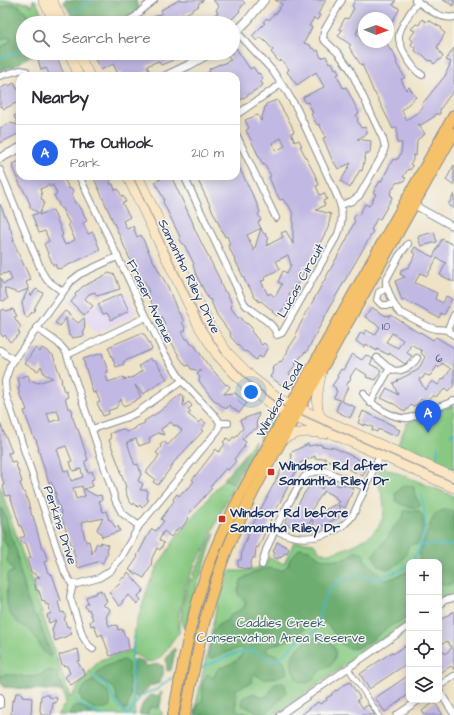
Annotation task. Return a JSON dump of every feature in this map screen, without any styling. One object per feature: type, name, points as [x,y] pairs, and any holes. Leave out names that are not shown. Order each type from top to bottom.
[{"type":"main road","points":[[43,0],[51,16]]},
{"type":"main road","points":[[52,0],[60,16]]},
{"type":"main road","points":[[72,60],[77,72]]},
{"type":"main road","points":[[82,60],[88,72]]},
{"type":"main road","name":"Windsor Road","points":[[296,406],[454,114]]},
{"type":"main road","name":"Windsor Road","points":[[173,715],[185,654],[199,598],[218,544],[235,508],[290,415],[323,366],[454,133]]},
{"type":"main road","name":"Samantha Riley Drive","points":[[129,180],[195,319],[210,345],[223,362],[245,385],[277,409],[454,488]]},
{"type":"main road","name":"Samantha Riley Drive","points":[[140,180],[200,308],[218,339],[236,361],[252,377],[270,392],[322,419],[454,477]]},
{"type":"main road","points":[[322,419],[318,412],[318,405],[323,366]]},
{"type":"main road","name":"Windsor Road","points":[[185,715],[213,590],[227,549],[252,495],[282,440],[290,415]]},
{"type":"main road","points":[[282,440],[291,434],[300,433],[316,433],[336,436]]},
{"type":"street","points":[[136,16],[154,0]]},
{"type":"street","points":[[240,28],[252,16],[264,0]]},
{"type":"street","points":[[341,205],[352,201],[359,196],[382,154],[384,146],[384,139],[350,69],[338,53],[323,39],[324,31],[342,0]]},
{"type":"street","points":[[422,75],[410,64],[399,36],[416,1],[441,16],[448,18],[454,17]]},
{"type":"street","name":"Lucas Circuit","points":[[186,180],[242,299],[250,310],[272,326],[278,334],[284,332],[338,234],[342,220],[341,205],[297,109],[272,70],[240,38]]},
{"type":"street","points":[[174,72],[198,60]]},
{"type":"street","points":[[0,76],[20,70],[26,72]]},
{"type":"street","points":[[240,112],[281,84]]},
{"type":"street","points":[[240,142],[276,218]]},
{"type":"street","points":[[0,158],[16,150]]},
{"type":"street","points":[[0,170],[42,272],[47,280],[63,292]]},
{"type":"street","name":"Fraser Avenue","points":[[81,180],[163,351],[182,381],[220,423]]},
{"type":"street","points":[[414,205],[454,228]]},
{"type":"street","points":[[408,244],[399,256],[386,280],[387,288],[394,305],[400,312],[429,327],[449,330],[454,335]]},
{"type":"street","name":"Perkins Drive","points":[[117,257],[77,276],[71,281],[10,366],[6,376],[5,385],[6,395],[65,573],[69,580],[73,584],[81,584],[99,578],[110,571],[121,558],[139,526]]},
{"type":"street","points":[[387,288],[379,292],[377,295],[377,300],[382,305],[394,305]]},
{"type":"street","points":[[449,330],[449,324],[454,315]]},
{"type":"street","points":[[67,355],[146,317]]},
{"type":"street","points":[[37,328],[58,343],[67,355],[116,502],[122,513],[139,526],[218,430],[220,423],[228,422]]},
{"type":"street","points":[[0,350],[14,360]]},
{"type":"street","points":[[377,358],[395,370],[401,370],[411,366],[417,358]]},
{"type":"street","points":[[370,403],[390,368]]},
{"type":"street","points":[[92,429],[136,413],[182,381]]},
{"type":"street","points":[[363,393],[370,403],[388,413],[406,419],[454,401]]},
{"type":"street","points":[[275,530],[289,536],[304,538],[338,529],[345,524],[352,516],[380,455]]},
{"type":"street","points":[[262,565],[266,550],[275,530],[300,483],[309,474],[321,470],[365,487]]},
{"type":"street","points":[[73,584],[70,597],[83,637],[93,649]]},
{"type":"street","points":[[442,602],[445,600],[454,598]]},
{"type":"street","points":[[280,715],[406,628]]},
{"type":"street","points":[[348,668],[379,715]]},
{"type":"street","points":[[442,684],[454,676]]},
{"type":"street","points":[[0,696],[0,705]]},
{"type":"street","points":[[442,696],[454,714]]},
{"type":"street","points":[[397,715],[415,703]]},
{"type":"shaded area","points":[[122,293],[123,295],[127,293],[135,311],[133,316],[95,334],[84,317],[97,304]]},
{"type":"green space","points":[[33,0],[35,0],[43,16],[26,16],[19,5],[9,4],[0,9],[0,1],[18,1],[30,4],[30,6],[32,6]]},
{"type":"green space","points":[[65,0],[136,0],[139,8],[137,13],[131,16],[72,16],[64,3]]},
{"type":"green space","points":[[9,4],[18,5],[26,12],[28,16],[16,16],[16,60],[24,60],[15,66],[0,72],[0,48],[11,39],[10,37],[0,39],[0,9]]},
{"type":"green space","points":[[10,37],[11,39],[0,48],[0,39]]},
{"type":"green space","points":[[454,405],[454,470],[398,444],[407,423]]},
{"type":"green space","points":[[272,420],[274,424],[233,498],[231,493],[256,453],[261,432]]},
{"type":"green space","points":[[255,441],[254,452],[234,483],[224,479]]},
{"type":"green space","name":"Caddies Creek Conservation Area Reserve","points":[[380,466],[454,496],[454,592],[442,598],[442,559],[406,559],[406,623],[274,715],[194,715],[217,605],[229,571],[252,570],[262,566],[269,557],[284,564],[294,542],[312,543],[316,545],[321,552],[327,553],[348,548],[362,541],[379,526],[384,511],[378,473]]},
{"type":"green space","points":[[224,479],[234,483],[206,546],[197,560],[185,587],[179,614],[179,633],[161,657],[151,662],[145,661],[141,657],[134,655],[132,651],[131,666],[135,715],[57,715],[66,703],[63,691],[4,687],[0,682],[0,486],[70,698],[100,660],[132,650],[136,623],[149,584],[157,567],[178,535]]},
{"type":"green space","points":[[406,485],[413,486],[420,505],[419,507],[407,506],[396,501],[395,494],[400,488]]},
{"type":"green space","points":[[0,508],[6,517],[9,531],[17,552],[19,568],[26,596],[34,616],[37,616],[51,654],[49,657],[43,651],[36,637],[31,631],[16,621],[7,605],[7,574],[13,570],[7,562],[8,548],[3,539],[3,531],[0,528]]},
{"type":"green space","points":[[447,509],[454,511],[454,581],[446,585],[442,583],[442,559],[420,559],[419,554],[436,513]]},
{"type":"green space","points":[[404,511],[419,511],[423,519],[421,536],[418,544],[413,544],[408,547],[405,556],[399,563],[387,569],[378,565],[373,555],[389,536],[391,530],[402,519]]},
{"type":"green space","points":[[214,533],[192,601],[185,630],[181,620],[186,591],[190,579],[193,580],[193,575]]},
{"type":"green space","points":[[300,548],[309,550],[320,558],[334,560],[346,559],[355,552],[361,552],[364,555],[364,559],[385,580],[406,572],[406,618],[390,626],[365,644],[356,648],[349,648],[343,645],[326,623],[313,621],[289,640],[266,648],[268,652],[275,654],[281,659],[285,665],[287,673],[265,680],[255,674],[251,683],[236,689],[236,708],[248,715],[196,715],[198,705],[203,699],[202,684],[207,674],[213,678],[220,667],[223,668],[238,660],[242,654],[243,650],[241,648],[212,658],[209,658],[208,655],[214,629],[226,621],[232,613],[235,613],[245,606],[245,600],[239,596],[238,591],[241,580],[254,572],[265,569],[270,568],[283,570],[288,565],[290,559]]},
{"type":"green space","points":[[321,636],[332,645],[334,649],[335,657],[333,662],[330,666],[320,671],[308,683],[299,682],[294,674],[292,659],[299,647],[312,639]]},
{"type":"green space","points":[[174,648],[175,652],[171,670],[167,671],[166,659]]},
{"type":"green space","points":[[135,659],[140,660],[147,666],[158,664],[163,666],[163,673],[159,683],[151,686],[137,698],[135,696],[133,680]]},
{"type":"green space","points":[[123,660],[128,663],[130,696],[127,709],[125,710],[117,700],[115,690],[96,674],[101,669]]},
{"type":"green space","points":[[49,670],[56,672],[63,691],[4,687],[0,682],[0,676],[13,675],[29,677]]},
{"type":"green space","points":[[93,680],[107,691],[111,703],[108,708],[100,710],[91,707],[82,701],[80,694],[85,686]]},
{"type":"green space","points":[[282,682],[286,687],[286,693],[267,713],[258,713],[253,709],[243,706],[242,699],[246,696],[255,693],[262,697],[267,696],[275,684]]},
{"type":"green space","points":[[162,692],[159,707],[155,708],[152,706],[149,708],[147,715],[139,715],[146,699],[151,695],[157,696]]},
{"type":"green space","points":[[160,704],[160,710],[163,715],[147,715],[147,711],[151,707],[159,707]]},
{"type":"green space","points":[[77,705],[94,715],[69,715],[73,707]]},
{"type":"building","points":[[179,0],[204,0],[198,4],[199,6],[186,14],[178,16],[156,16],[162,13],[161,10]]},
{"type":"building","points":[[213,0],[242,0],[245,3],[235,16],[212,16],[218,13],[216,10],[219,6]]},
{"type":"building","points":[[275,0],[326,0],[318,14],[320,15],[317,20],[314,18],[309,26],[312,27],[304,43],[310,45],[312,49],[314,48],[316,51],[318,50],[321,58],[326,56],[329,63],[332,62],[335,69],[337,68],[339,74],[337,75],[343,88],[346,87],[359,113],[356,115],[357,120],[361,128],[365,127],[367,131],[367,134],[357,139],[371,141],[370,153],[366,153],[362,171],[360,170],[350,188],[341,181],[351,163],[338,169],[333,162],[323,138],[326,137],[319,124],[317,125],[311,114],[313,113],[308,102],[305,103],[303,97],[324,87],[316,72],[297,85],[287,72],[289,69],[281,60],[279,62],[271,52],[273,50],[266,42],[260,37],[257,41],[252,36],[265,23],[263,22],[267,18],[269,20],[275,13],[276,14],[282,4]]},
{"type":"building","points":[[355,0],[396,0],[393,5],[399,8],[399,10],[394,18],[394,12],[358,12],[358,30],[356,33],[358,36],[358,48],[389,48],[393,51],[397,62],[396,63],[405,78],[401,79],[406,90],[409,87],[416,97],[402,110],[406,120],[420,111],[419,110],[423,107],[422,104],[445,76],[451,62],[446,60],[454,48],[454,90],[440,109],[440,114],[435,114],[435,116],[421,125],[418,124],[425,134],[417,140],[416,156],[413,155],[413,160],[410,164],[413,166],[410,170],[408,169],[403,177],[406,178],[403,182],[397,182],[390,193],[392,198],[380,219],[377,218],[371,230],[373,231],[333,301],[306,353],[305,352],[295,363],[296,364],[289,374],[295,379],[294,380],[296,382],[294,386],[287,380],[283,386],[270,377],[273,372],[272,368],[280,361],[281,362],[297,336],[296,332],[347,239],[356,214],[359,215],[365,204],[369,206],[376,194],[373,193],[380,181],[381,182],[393,159],[398,159],[401,153],[402,143],[397,143],[397,127],[393,129],[374,93],[362,64],[361,65],[349,47],[351,45],[338,36],[342,30],[339,29],[345,18],[348,19],[354,8],[352,6]]},
{"type":"building","points":[[443,0],[454,0],[454,6]]},
{"type":"building","points":[[422,19],[426,22],[428,20],[442,28],[441,30],[445,33],[437,47],[443,57],[434,64],[431,60],[428,60],[422,54],[421,55],[415,51],[416,49],[411,45],[413,41],[410,38],[415,31],[411,29],[416,24],[419,25]]},
{"type":"building","points":[[240,54],[250,69],[253,67],[263,78],[260,80],[263,85],[240,100],[240,72],[208,72],[210,71],[209,69],[231,60],[240,60]]},
{"type":"building","points":[[38,60],[58,60],[63,72],[48,72],[46,68],[41,70]]},
{"type":"building","points":[[95,60],[173,60],[161,65],[158,61],[147,66],[149,70],[146,72],[117,72],[113,64],[101,70]]},
{"type":"building","points":[[14,83],[16,86],[16,103],[4,109],[2,106],[0,107],[0,89],[8,84],[9,86]]},
{"type":"building","points":[[277,100],[291,124],[294,132],[291,133],[295,142],[299,140],[302,146],[300,146],[319,185],[316,186],[320,195],[324,193],[327,199],[323,201],[325,205],[316,210],[331,214],[328,228],[312,258],[311,263],[309,262],[297,285],[295,284],[289,294],[290,296],[287,304],[277,316],[261,301],[259,302],[255,298],[249,286],[248,287],[228,245],[230,244],[227,236],[225,237],[198,180],[240,180],[240,169],[258,206],[260,213],[258,214],[261,220],[258,222],[261,228],[263,233],[266,234],[265,236],[269,237],[266,246],[283,237],[281,233],[286,231],[293,244],[293,214],[288,204],[286,204],[283,199],[280,200],[269,177],[271,176],[264,164],[263,165],[246,130],[249,128],[245,120],[258,115],[261,121],[266,104]],"holes":[[[281,138],[285,146],[276,151],[272,143]],[[261,228],[254,251],[247,235]],[[288,255],[291,265],[287,273],[283,271],[278,282],[282,284],[275,297],[270,293],[268,295],[261,281],[265,280],[264,277],[280,269],[276,261]]]},
{"type":"building","points":[[10,123],[16,124],[16,135],[0,143],[0,128]]},
{"type":"building","points":[[16,162],[16,176],[12,164]]},
{"type":"building","points":[[454,165],[454,186],[446,180]]},
{"type":"building","points":[[18,180],[65,180],[69,189],[71,188],[74,192],[71,194],[75,203],[77,203],[80,209],[81,208],[87,221],[83,223],[88,234],[93,232],[100,250],[60,269],[57,269],[55,264],[53,265],[44,244],[49,241],[45,231],[39,233],[32,215],[39,213],[30,208],[30,204]],"holes":[[[53,185],[57,194],[54,195],[70,224],[68,224],[75,240],[65,245],[61,236],[63,235],[53,210],[39,215],[44,203],[41,199],[42,195],[40,189]]]},
{"type":"building","points":[[95,180],[111,180],[110,184],[113,184],[115,190],[118,189],[122,197],[123,196],[126,202],[122,203],[130,217],[123,221],[127,229],[133,226],[137,237],[141,235],[150,255],[168,287],[177,310],[184,321],[182,322],[186,330],[182,332],[186,339],[194,345],[208,365],[226,385],[227,384],[230,387],[224,394],[235,393],[247,403],[239,413],[229,405],[226,409],[213,399],[199,381],[200,377],[197,374],[201,371],[191,369],[189,365],[186,366],[180,358],[163,326],[165,324],[161,316],[158,317],[144,281],[142,282],[133,266]]},
{"type":"building","points":[[159,180],[173,180],[195,230],[221,282],[220,283],[229,297],[232,305],[231,308],[238,318],[240,316],[245,323],[253,329],[251,331],[262,345],[264,343],[268,347],[262,358],[259,356],[256,360],[246,351],[244,352],[230,336],[231,334],[217,315],[210,299],[209,300],[196,275],[194,264],[183,243],[182,244],[163,202],[164,199],[155,182]]},
{"type":"building","points":[[454,194],[454,209],[448,205]]},
{"type":"building","points":[[0,204],[11,230],[13,240],[31,280],[26,282],[31,296],[36,289],[43,293],[34,311],[27,318],[25,316],[22,303],[28,289],[18,293],[4,288],[8,299],[3,301],[0,300],[0,277],[3,284],[12,280],[9,272],[0,275]]},
{"type":"building","points":[[434,232],[437,242],[421,246],[418,238],[419,236]]},
{"type":"building","points":[[442,239],[454,245],[454,282],[440,275],[446,263],[437,258],[427,276],[420,273],[415,283],[437,293],[435,299],[443,303],[446,296],[452,299],[444,315],[441,313],[439,318],[405,300],[402,301],[395,281],[405,277],[400,274],[402,269],[408,268],[416,254],[412,252],[415,247],[433,257]]},
{"type":"building","points":[[109,273],[115,275],[120,289],[97,296],[95,292],[89,294],[85,299],[93,306],[84,315],[71,302],[76,296],[75,294],[82,287]]},
{"type":"building","points":[[121,294],[129,311],[111,320],[107,313],[103,314],[98,304]]},
{"type":"building","points":[[371,307],[386,316],[387,315],[390,317],[391,315],[433,340],[436,337],[454,348],[454,385],[448,392],[445,389],[436,397],[433,395],[426,403],[421,399],[413,407],[411,405],[405,412],[396,405],[381,398],[387,388],[398,395],[393,383],[418,370],[425,357],[421,353],[422,351],[411,344],[407,353],[412,356],[405,364],[389,353],[389,355],[377,349],[377,351],[366,344],[364,347],[356,341],[361,332],[364,334],[366,330],[375,335],[380,327],[365,317]],"holes":[[[392,333],[403,340],[398,348],[386,342]],[[442,363],[451,369],[438,385],[432,381],[425,390],[419,379],[423,378],[425,374],[428,376],[431,375],[437,366],[439,368]]]},
{"type":"building","points":[[3,309],[5,311],[13,309],[17,316],[14,317],[21,327],[18,331],[20,334],[10,342],[5,335],[3,337],[0,333],[0,311]]},
{"type":"building","points":[[65,311],[78,323],[84,318],[84,336],[72,338],[72,336],[69,336],[66,318],[60,326],[55,323]]},
{"type":"building","points":[[141,333],[145,335],[152,349],[123,362],[124,364],[116,367],[108,347]]},
{"type":"building","points":[[35,348],[40,352],[42,348],[53,355],[62,381],[64,392],[66,391],[68,397],[65,398],[68,408],[71,408],[73,413],[71,413],[88,460],[85,461],[85,463],[88,473],[92,471],[94,479],[91,480],[93,486],[84,489],[96,496],[101,495],[102,500],[99,501],[103,512],[106,511],[109,520],[111,520],[115,527],[118,526],[120,531],[102,537],[101,533],[97,529],[103,518],[81,523],[86,542],[89,541],[92,554],[97,543],[100,545],[101,542],[108,545],[108,552],[102,564],[100,561],[78,568],[55,496],[55,490],[51,482],[49,483],[36,440],[24,411],[27,410],[23,400],[22,401],[18,388],[20,387],[18,378],[28,375],[30,382],[33,381],[38,383],[53,378],[44,374],[41,366],[38,371],[25,363]],"holes":[[[57,410],[60,419],[50,422],[47,413]],[[66,446],[72,461],[70,462],[73,471],[81,469],[83,477],[71,481],[68,470],[64,471],[57,449]],[[82,486],[85,496],[76,499],[73,488]]]},
{"type":"building","points":[[102,353],[108,372],[105,373],[108,382],[123,377],[124,380],[133,377],[142,371],[139,366],[150,358],[152,361],[155,361],[167,379],[143,394],[135,385],[141,397],[136,401],[123,406],[121,399],[116,408],[108,411],[109,414],[103,416],[97,403],[100,402],[96,392],[93,393],[83,359]]},
{"type":"building","points":[[352,354],[362,360],[366,355],[373,359],[370,364],[381,370],[376,380],[366,377],[367,375],[356,368],[350,377],[351,378],[346,386],[348,387],[341,401],[355,407],[350,418],[336,411],[340,400],[334,398],[337,391],[335,390],[336,388],[332,386],[341,369],[343,370]]},
{"type":"building","points":[[181,394],[184,396],[183,406],[189,402],[192,406],[188,409],[191,412],[188,414],[199,423],[202,420],[206,423],[201,430],[203,431],[174,462],[158,485],[153,482],[155,479],[146,472],[159,455],[156,453],[161,447],[160,446],[163,441],[168,445],[182,430],[176,425],[174,426],[171,422],[161,429],[164,435],[158,433],[149,438],[150,442],[139,446],[136,439],[127,442],[134,463],[135,465],[138,464],[141,474],[138,481],[143,484],[140,490],[148,491],[147,499],[149,500],[142,508],[140,505],[138,507],[134,503],[133,505],[129,501],[125,490],[126,487],[121,471],[109,440],[111,439],[110,434],[122,429],[127,432],[145,423],[144,421],[159,412]]},
{"type":"building","points":[[363,411],[396,427],[395,428],[400,430],[397,436],[378,429],[377,432],[372,430],[373,427],[364,424],[364,426],[358,423]]},
{"type":"building","points":[[259,413],[256,424],[258,428],[249,432],[242,439],[246,442],[244,445],[245,446],[234,459],[236,461],[228,470],[226,468],[210,487],[212,488],[187,516],[189,518],[181,529],[179,527],[171,537],[164,531],[159,540],[164,543],[160,550],[157,548],[152,558],[151,566],[144,578],[129,570],[138,557],[137,556],[152,529],[156,531],[164,521],[161,519],[174,501],[173,499],[177,494],[179,496],[183,491],[184,492],[187,488],[188,489],[194,481],[192,480],[216,449],[219,452],[225,444],[223,442],[227,438],[230,441],[233,437],[235,438],[243,428],[240,420]]},
{"type":"building","points":[[0,423],[12,452],[8,453],[11,462],[15,461],[22,482],[20,483],[24,493],[25,492],[33,516],[42,549],[44,548],[48,561],[44,562],[48,573],[49,572],[50,575],[52,574],[61,601],[58,602],[61,613],[64,612],[67,627],[69,626],[72,634],[55,641],[52,630],[56,620],[49,623],[47,615],[51,613],[48,604],[46,605],[44,600],[42,601],[39,591],[36,590],[34,579],[40,577],[31,572],[27,559],[31,558],[26,543],[22,543],[20,538],[25,536],[20,526],[10,495],[6,496],[3,486],[4,484],[0,471]]},
{"type":"building","points":[[308,444],[308,446],[321,444],[321,446],[335,448],[368,464],[363,476],[331,461],[325,460],[325,458],[315,459],[315,456],[300,463],[275,510],[258,548],[256,547],[255,558],[252,558],[250,570],[238,567],[238,560],[241,560],[242,550],[251,528],[282,468],[286,462],[289,463],[292,457],[290,453]]},
{"type":"building","points":[[326,480],[340,486],[341,484],[354,488],[345,508],[338,505],[343,514],[325,525],[315,528],[312,519],[306,529],[304,528],[303,530],[296,525],[294,528],[285,523],[290,511],[293,513],[310,486],[311,487],[314,483],[322,489]],"holes":[[[324,491],[336,497],[335,499],[340,502],[325,510],[308,515]]]},
{"type":"building","points":[[277,542],[289,548],[287,554],[284,553],[281,558],[279,557],[278,559],[273,557],[275,553],[273,552]]},
{"type":"building","points":[[128,572],[144,590],[138,596],[141,600],[137,604],[129,595],[119,606],[109,592],[121,583],[119,581],[124,577],[125,578]]},
{"type":"building","points":[[101,590],[107,602],[102,605],[110,610],[106,617],[109,626],[117,625],[118,630],[122,629],[125,637],[127,637],[129,649],[110,656],[102,634],[98,636],[94,625],[91,626],[90,621],[93,620],[89,609],[87,610],[85,606],[88,603],[86,597]]},
{"type":"building","points":[[454,611],[454,670],[451,666],[442,672],[442,650],[445,654],[452,648],[447,641],[442,644],[442,619]]},
{"type":"building","points":[[405,646],[406,666],[405,665],[369,689],[360,674],[392,652],[393,654]]},
{"type":"building","points":[[78,649],[80,660],[77,661],[86,675],[71,685],[65,677],[70,673],[67,666],[62,665],[59,655]]},
{"type":"building","points":[[406,677],[406,696],[385,712],[375,698]]},
{"type":"building","points":[[350,682],[360,698],[357,700],[363,708],[368,705],[375,715],[301,715],[318,702],[320,704],[327,700],[326,698],[332,695],[331,694],[336,690],[337,691],[342,686]]},
{"type":"building","points":[[16,693],[22,693],[22,697],[32,698],[31,715],[11,715],[12,700],[14,701]]},
{"type":"building","points":[[49,695],[49,697],[57,698],[56,703],[53,703],[51,715],[41,715],[41,696]]},
{"type":"building","points":[[435,703],[443,715],[425,715],[422,711]]},
{"type":"waterway","points":[[73,11],[92,0]]},
{"type":"waterway","points":[[0,58],[16,52]]},
{"type":"waterway","points":[[450,435],[454,431]]},
{"type":"waterway","points":[[436,460],[438,446]]},
{"type":"waterway","points":[[413,559],[421,546],[425,530],[421,495]]},
{"type":"waterway","points":[[420,545],[454,545]]},
{"type":"waterway","points":[[198,669],[242,652],[254,651],[270,660],[279,659],[299,640],[315,632],[324,599],[335,584],[340,580],[352,575],[365,576],[376,580],[406,567]]},
{"type":"waterway","points":[[132,655],[135,634]]},
{"type":"waterway","points":[[132,657],[133,692],[135,702]]},
{"type":"waterway","points":[[93,676],[107,685],[116,703],[127,715]]},
{"type":"waterway","points":[[128,715],[140,697],[146,693],[156,690],[170,679],[177,677]]},
{"type":"waterway","points":[[75,701],[91,711],[102,715]]},
{"type":"place","name":"The Outlook","points":[[428,433]]},
{"type":"place","name":"Windsor Rd after Samantha Riley Dr","points":[[271,472]]},
{"type":"place","name":"Windsor Rd before Samantha Riley Dr","points":[[222,519]]}]
